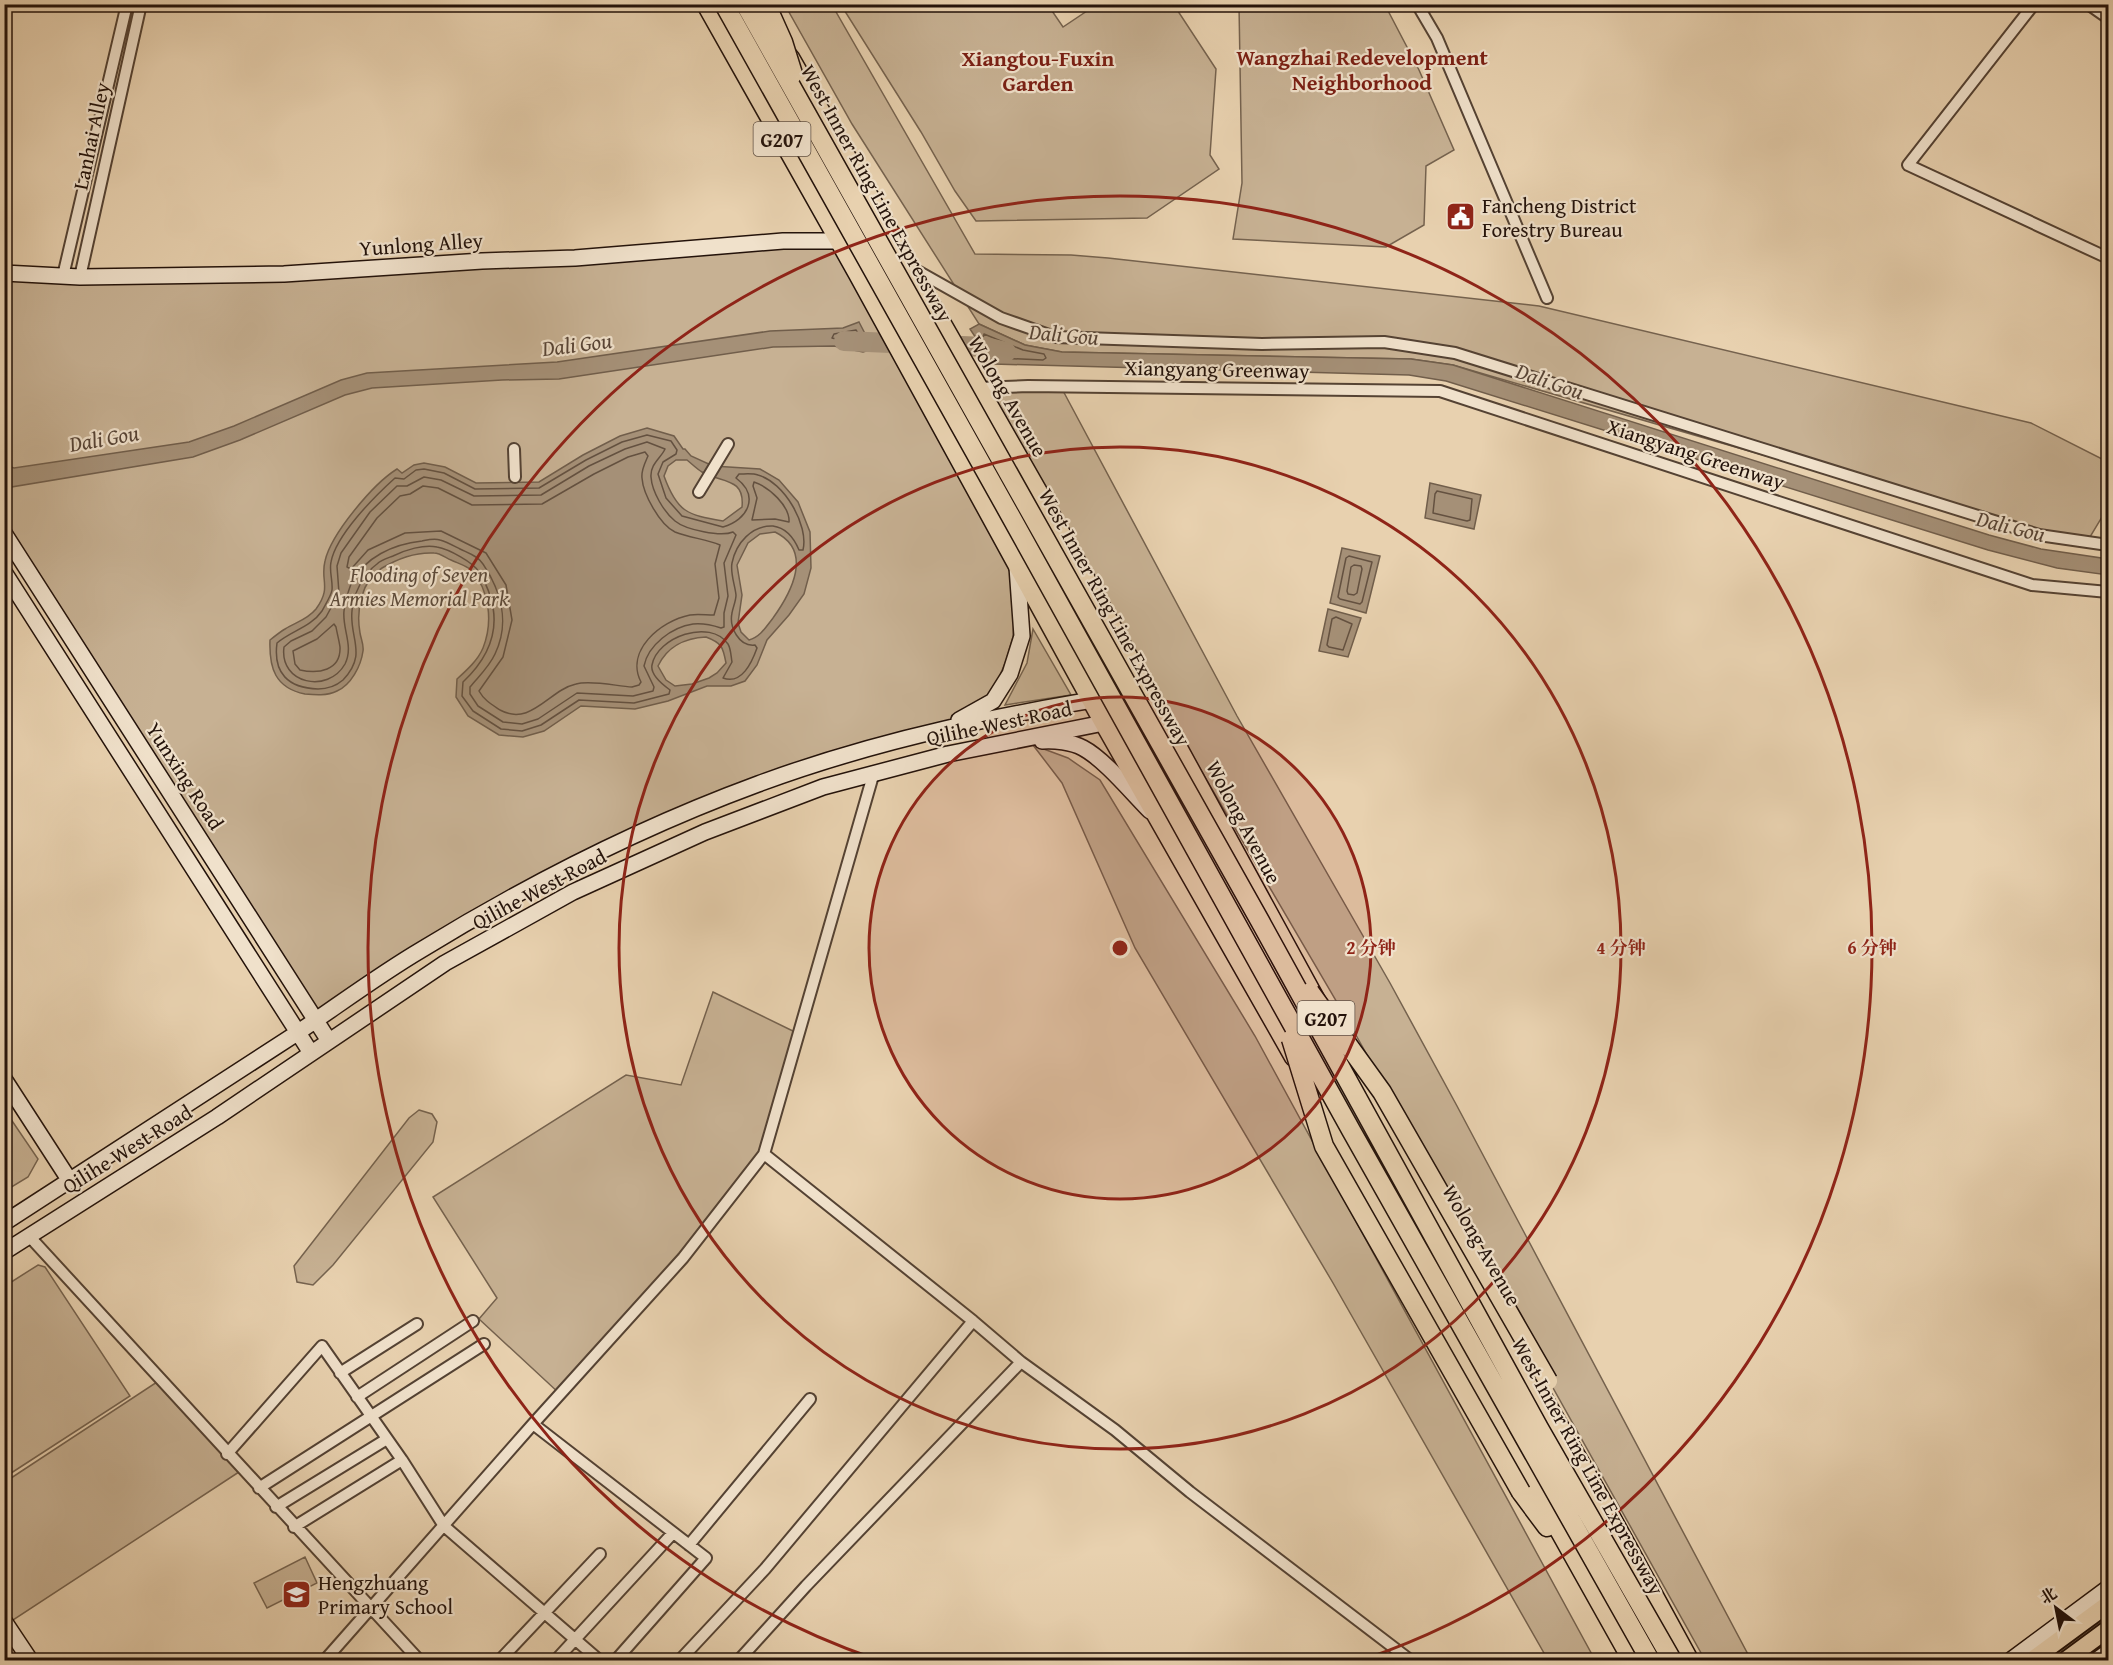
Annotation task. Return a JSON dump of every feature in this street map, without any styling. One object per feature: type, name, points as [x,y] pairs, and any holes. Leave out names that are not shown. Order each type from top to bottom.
[{"type":"highway","name":"G207","points":[[706,4],[858,274],[1104,723],[1632,1660]]},
{"type":"highway","points":[[711,4],[744,62],[774,100],[800,139]]},
{"type":"highway","name":"West Inner Ring Line Expressway","points":[[724,4],[1005,505],[1280,1003],[1650,1660]]},
{"type":"highway","name":"West Inner Ring Line Expressway","points":[[746,4],[1260,921],[1539,1428],[1672,1660]]},
{"type":"highway","name":"Wolong Avenue","points":[[759,4],[1042,499],[1312,994],[1612,1519],[1689,1660]]},
{"type":"highway","points":[[766,4],[817,131]]},
{"type":"highway","points":[[1260,921],[1382,1092],[1548,1381],[1612,1519]]},
{"type":"highway","points":[[1280,1003],[1324,1146],[1521,1492],[1591,1585]]},
{"type":"main road","points":[[2031,1660],[2102,1603]]},
{"type":"main road","points":[[2066,1660],[2109,1629]]},
{"type":"street","name":"Lanhai Alley","points":[[63,276],[127,4]]},
{"type":"street","name":"Lanhai Alley","points":[[80,277],[141,4]]},
{"type":"street","points":[[1417,4],[1437,38],[1547,298]]},
{"type":"street","points":[[2034,4],[1908,165],[2109,258]]},
{"type":"street","points":[[2088,4],[2109,18]]},
{"type":"street","name":"Yunlong Alley","points":[[4,273],[80,277],[284,274],[482,261],[575,258],[783,241],[839,241]]},
{"type":"street","points":[[908,266],[1001,318],[1055,337],[1262,344],[1384,342],[1455,353],[2039,535],[2109,545]]},
{"type":"street","name":"Xiangyang Greenway","points":[[973,381],[1039,386],[1440,391],[2032,585],[2109,592]]},
{"type":"street","points":[[699,492],[728,444]]},
{"type":"street","points":[[514,449],[515,477]]},
{"type":"street","name":"Yunxing Road","points":[[4,533],[329,1041]]},
{"type":"street","points":[[945,729],[993,701],[1010,674],[1022,636],[1017,564]]},
{"type":"street","name":"Yunxing Road","points":[[4,572],[311,1053]]},
{"type":"street","name":"Qilihe West Road","points":[[4,1223],[419,951],[521,892],[645,831],[757,784],[823,762],[945,729],[1148,691]]},
{"type":"street","name":"Qilihe West Road","points":[[4,1252],[217,1117],[445,963],[573,892],[705,832],[823,787],[874,772],[991,745],[1159,712]]},
{"type":"street","points":[[991,745],[1052,740],[1082,747],[1108,768],[1160,822]]},
{"type":"street","points":[[325,1660],[683,1258],[764,1154],[874,772]]},
{"type":"street","points":[[4,1079],[70,1180]]},
{"type":"street","points":[[764,1154],[974,1321],[1021,1362],[1115,1430],[1190,1492],[1410,1660]]},
{"type":"street","points":[[29,1236],[294,1527],[419,1660]]},
{"type":"street","points":[[357,1397],[473,1321]]},
{"type":"street","points":[[680,1660],[765,1569],[974,1321]]},
{"type":"street","points":[[340,1373],[417,1324]]},
{"type":"street","points":[[259,1488],[372,1418],[484,1344]]},
{"type":"street","points":[[227,1454],[322,1346],[402,1460],[444,1526],[598,1660]]},
{"type":"street","points":[[739,1660],[806,1586],[1021,1362]]},
{"type":"street","points":[[689,1545],[810,1399]]},
{"type":"street","points":[[533,1424],[706,1558],[616,1660]]},
{"type":"street","points":[[276,1507],[387,1439]]},
{"type":"street","points":[[294,1527],[402,1460]]},
{"type":"street","points":[[556,1660],[673,1533]]},
{"type":"street","points":[[500,1660],[600,1554]]},
{"type":"street","points":[[2012,1660],[2102,1603],[2109,1588]]},
{"type":"street","points":[[4,1621],[30,1660]]},
{"type":"street","points":[[2097,1660],[2109,1652]]},
{"type":"green space","points":[[785,5],[832,5],[975,254],[1071,255],[1108,258],[1539,306],[2031,423],[2108,462],[2108,507],[2087,542],[2039,535],[1453,365],[1411,359],[1062,352],[1025,345],[979,324],[852,124]]},
{"type":"green space","points":[[841,5],[1048,5],[1063,27],[1096,5],[1174,5],[1216,69],[1210,155],[1219,169],[1147,218],[976,221],[955,191],[921,132]]},
{"type":"green space","points":[[1239,5],[1385,5],[1419,70],[1454,150],[1426,166],[1424,225],[1386,247],[1233,239],[1242,183]]},
{"type":"green space","name":"Flooding of Seven Armies Memorial Park","points":[[839,241],[1017,564],[1013,637],[997,682],[982,703],[945,729],[757,784],[521,892],[316,1020],[5,533],[5,273],[80,277]]},
{"type":"green space","points":[[1061,387],[1237,716],[1390,983],[1457,1106],[1751,1660],[1705,1660],[1352,1028],[977,388]]},
{"type":"green space","points":[[1033,629],[1071,695],[1005,705],[1027,663]]},
{"type":"green space","points":[[1033,745],[1068,758],[1100,780],[1255,1036],[1595,1660],[1548,1660],[1333,1283],[1135,948],[1062,783]]},
{"type":"green space","points":[[713,992],[799,1034],[764,1154],[683,1258],[560,1394],[479,1319],[497,1298],[433,1197],[626,1075],[681,1085]]},
{"type":"green space","points":[[4,1109],[38,1159],[28,1177],[5,1191]]},
{"type":"green space","points":[[419,1110],[432,1114],[437,1122],[433,1142],[333,1265],[313,1285],[297,1282],[294,1266],[409,1118]]},
{"type":"green space","points":[[38,1265],[45,1267],[130,1396],[5,1477],[5,1286]]},
{"type":"green space","points":[[160,1380],[242,1470],[7,1624],[5,1621],[5,1482]]},
{"type":"green space","points":[[305,1557],[317,1583],[267,1608],[254,1583]]},
{"type":"water","points":[[859,322],[873,349],[863,352],[834,346],[773,347],[559,379],[372,388],[345,395],[240,440],[193,457],[5,488],[5,465],[14,468],[189,442],[234,426],[341,380],[367,373],[557,362],[770,331],[843,328]]},
{"type":"water","points":[[979,324],[1025,345],[1062,352],[1411,359],[1453,365],[1989,535],[2041,549],[2108,559],[2108,575],[2057,568],[1988,550],[1446,381],[1409,375],[993,364],[970,329]]},
{"type":"water","points":[[647,428],[674,436],[691,456],[713,466],[760,469],[779,480],[798,502],[810,532],[811,568],[804,594],[767,640],[757,665],[745,681],[731,686],[707,686],[668,701],[635,709],[581,706],[544,731],[523,737],[499,735],[468,716],[456,697],[457,679],[478,657],[486,638],[489,618],[486,597],[477,578],[469,569],[441,555],[427,553],[394,562],[382,568],[369,580],[362,597],[359,615],[363,644],[362,657],[358,669],[347,684],[333,693],[317,695],[295,691],[280,682],[273,668],[270,640],[309,616],[316,609],[325,589],[325,561],[335,537],[354,510],[387,476],[397,469],[402,473],[414,465],[424,463],[445,467],[476,483],[539,482],[620,436]],"holes":[[[676,460],[687,460],[702,472],[736,486],[740,490],[742,507],[723,521],[692,514],[685,510],[674,497],[664,476],[668,466]],[[775,532],[787,540],[794,550],[795,573],[792,585],[773,618],[760,634],[749,640],[741,632],[738,623],[742,595],[737,565],[748,543],[760,534]],[[706,637],[719,644],[723,649],[726,663],[709,678],[692,684],[675,686],[666,680],[658,666],[672,649]]]},
{"type":"water","points":[[1430,483],[1481,495],[1474,529],[1425,518]]},
{"type":"water","points":[[1342,548],[1380,556],[1366,613],[1330,603]]},
{"type":"water","points":[[1328,609],[1361,618],[1348,657],[1319,651]]},
{"type":"waterway","name":"Dali Gou","points":[[844,341],[985,347],[1006,352]]},
{"type":"place","name":"Fancheng District Forestry Bureau","points":[[1461,217]]},
{"type":"place","name":"Hengzhuang Primary School","points":[[297,1594]]},
{"type":"district","name":"Xiangtou-Fuxin Garden","points":[[1038,70]]},
{"type":"district","name":"Wangzhai Redevelopment Neighborhood","points":[[1362,70]]}]
